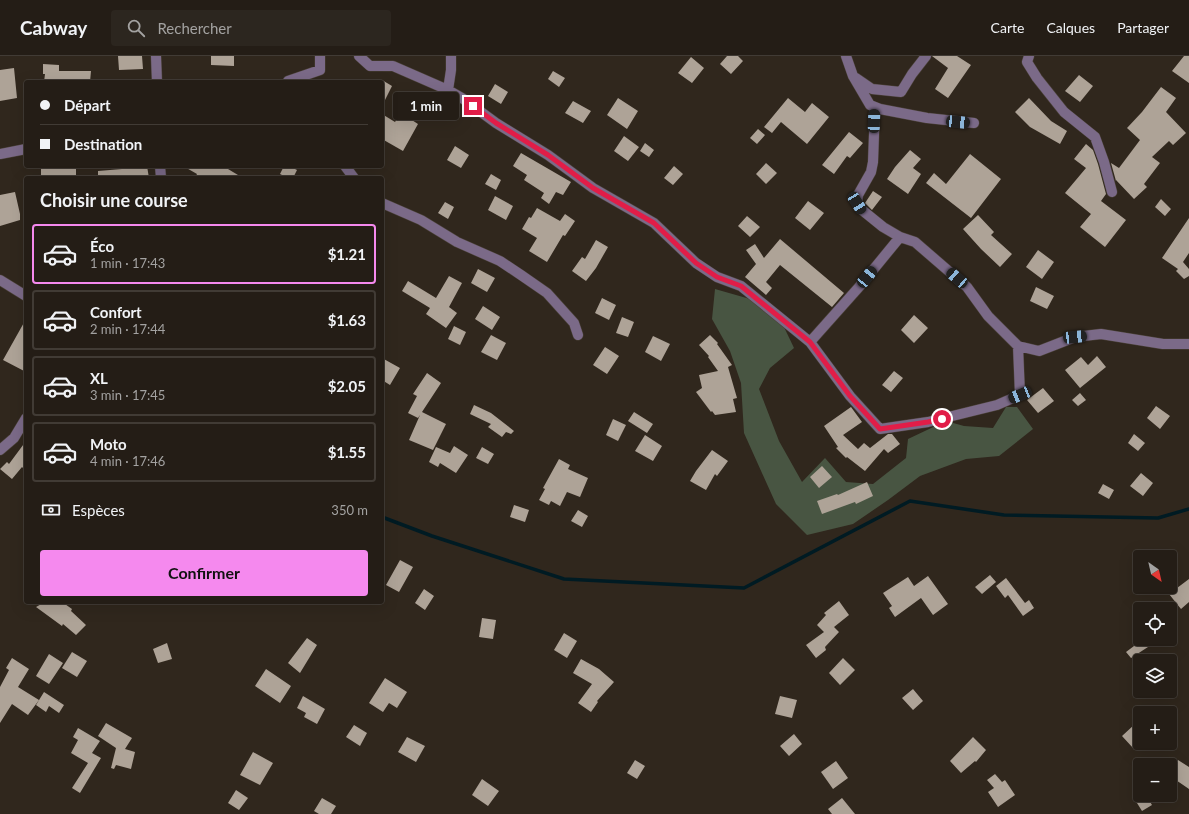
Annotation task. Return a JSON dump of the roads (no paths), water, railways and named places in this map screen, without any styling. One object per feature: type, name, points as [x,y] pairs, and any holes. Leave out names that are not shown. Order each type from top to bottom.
[{"type":"street","points":[[156,56],[157,80]]},
{"type":"street","points":[[291,80],[320,70],[320,56]]},
{"type":"street","points":[[359,56],[370,66],[393,66],[448,90],[462,98],[496,123],[548,155],[593,188],[654,223],[696,263],[717,277],[741,286],[810,342],[850,396],[880,429],[928,422],[997,405],[1020,395],[1018,346]]},
{"type":"street","points":[[448,90],[451,70],[451,56]]},
{"type":"street","points":[[846,56],[853,76],[870,105],[880,109],[927,118],[974,123]]},
{"type":"street","points":[[853,76],[872,89],[901,92],[912,74],[926,56]]},
{"type":"street","points":[[1029,56],[1027,62],[1037,78],[1064,112],[1095,137],[1104,162],[1112,192]]},
{"type":"street","points":[[875,107],[873,162],[870,172],[858,194],[857,203],[862,210],[883,227],[915,242],[967,287],[988,316],[1018,346],[1039,351],[1075,337],[1101,334],[1163,344],[1189,344]]},
{"type":"street","points":[[0,154],[24,149]]},
{"type":"street","points":[[384,204],[421,220],[457,242],[500,261],[521,275],[547,293],[574,323],[578,335]]},
{"type":"street","points":[[810,342],[859,287],[900,236]]},
{"type":"street","points":[[0,280],[24,295]]},
{"type":"street","points":[[0,450],[14,438],[24,421]]},
{"type":"waterway","points":[[384,518],[432,536],[564,579],[744,588],[910,501],[1004,515],[1158,518],[1189,509]]}]
